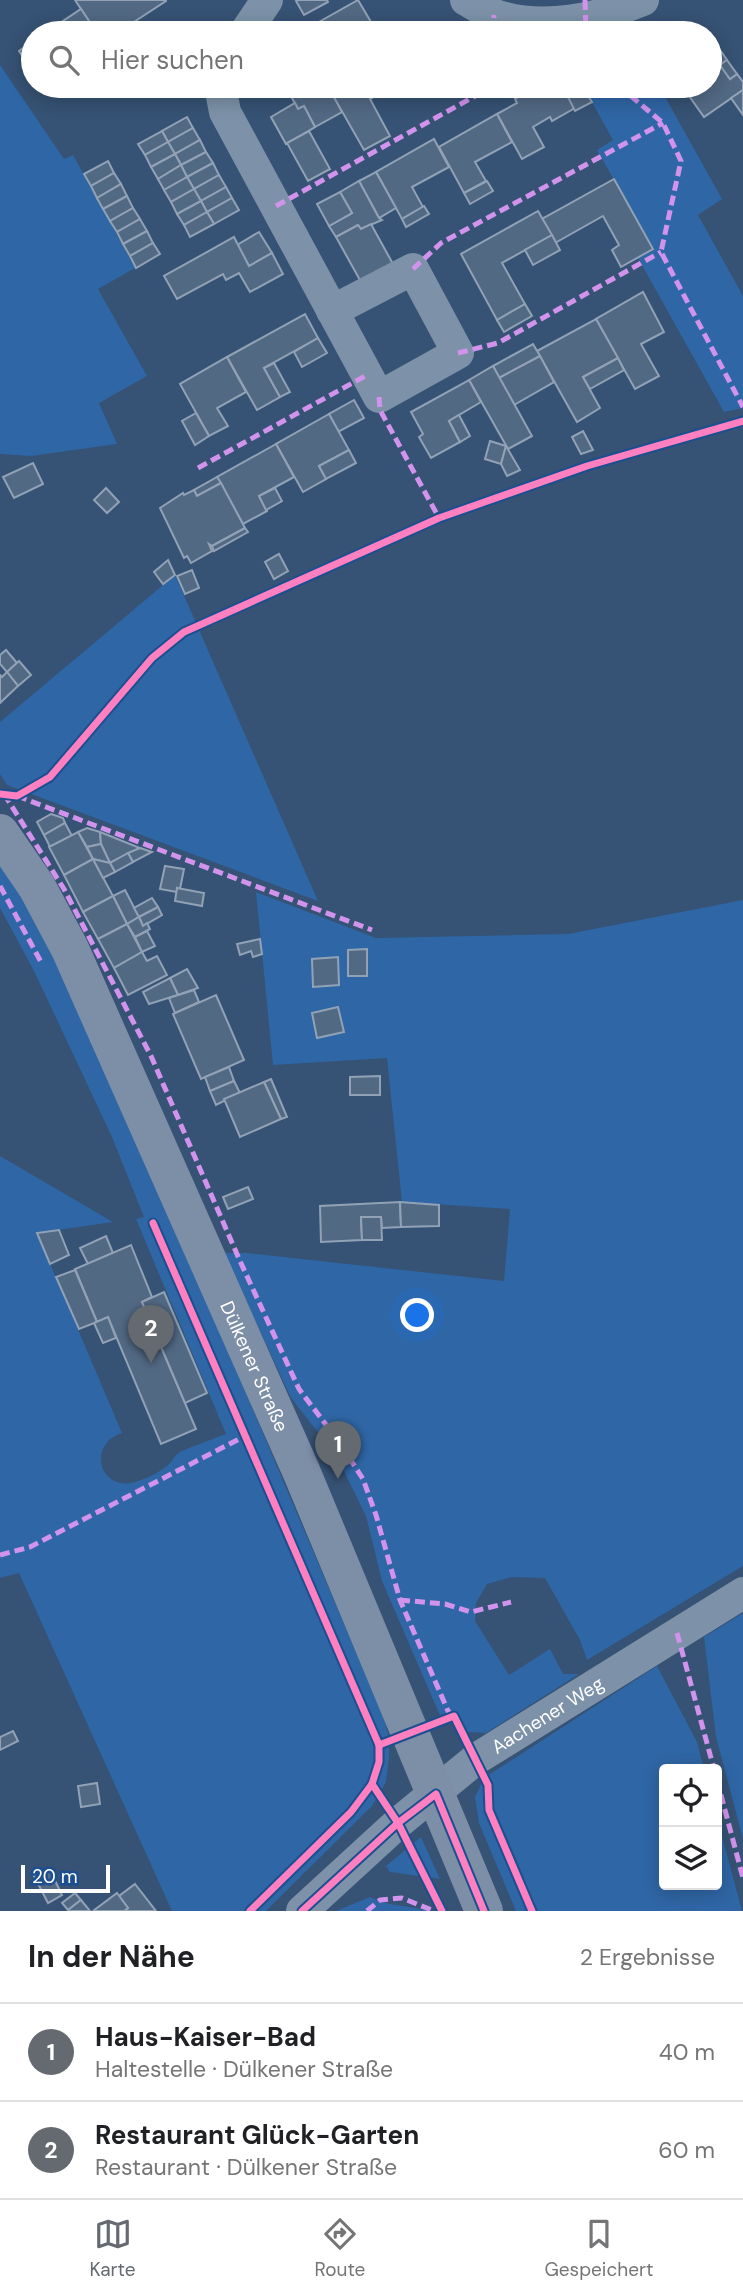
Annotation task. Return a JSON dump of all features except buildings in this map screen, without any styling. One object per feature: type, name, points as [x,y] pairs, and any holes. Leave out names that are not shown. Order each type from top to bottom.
[{"type":"main road","name":"Dülkener Straße","points":[[0,833],[37,887],[70,949],[302,1473],[484,1911]]},
{"type":"street","points":[[253,21],[267,0]]},
{"type":"street","points":[[466,0],[494,15],[533,21]]},
{"type":"street","points":[[550,21],[600,16],[643,0]]},
{"type":"street","points":[[222,98],[225,112],[332,311]]},
{"type":"street","name":"Aachener Weg","points":[[303,1911],[398,1823],[476,1759],[743,1592]]},
{"type":"shaded area","points":[[0,65],[64,159],[73,155],[135,268],[98,289],[147,376],[99,403],[117,444],[31,456],[0,454]]},
{"type":"shaded area","points":[[590,98],[666,98],[722,199],[698,215],[743,296],[743,408],[724,412],[638,258],[653,248],[597,150],[613,140]]},
{"type":"shaded area","points":[[175,575],[318,901],[7,785],[0,774],[0,722]]},
{"type":"shaded area","points":[[0,858],[88,1022],[384,1718],[389,1738],[386,1782],[372,1806],[266,1911],[172,1911],[19,1573],[0,1578],[0,1156],[113,1222],[37,1233],[122,1433],[112,1438],[101,1455],[105,1472],[119,1483],[135,1482],[162,1470],[180,1452],[226,1434],[136,1219],[144,1217],[112,1137],[34,971],[0,908]]},
{"type":"shaded area","points":[[256,892],[376,938],[568,934],[743,900],[743,1566],[587,1660],[580,1640],[545,1578],[512,1577],[487,1584],[476,1603],[475,1621],[509,1675],[550,1649],[563,1674],[579,1674],[486,1733],[467,1732],[441,1718],[382,1581],[366,1516],[336,1455],[291,1398],[224,1253],[246,1253],[504,1281],[510,1209],[402,1202],[387,1058],[273,1065]]},
{"type":"shaded area","points":[[743,1613],[743,1839],[716,1737],[704,1637]]},
{"type":"shaded area","points":[[657,1666],[697,1742],[703,1764],[659,1764],[659,1890],[722,1890],[722,1836],[742,1911],[516,1911],[479,1823],[475,1797],[484,1778]]},
{"type":"shaded area","points":[[421,1837],[440,1879],[390,1872],[386,1866]]},
{"type":"shaded area","points":[[370,1897],[384,1902],[427,1911],[336,1911]]},
{"type":"marked path","points":[[585,0],[586,21]]},
{"type":"marked path","points":[[493,21],[494,15]]},
{"type":"marked path","points":[[276,206],[472,98]]},
{"type":"marked path","points":[[633,98],[663,123],[681,161],[661,252],[743,407]]},
{"type":"marked path","points":[[413,269],[441,243],[663,123]]},
{"type":"marked path","points":[[458,353],[498,343],[661,252]]},
{"type":"marked path","points":[[198,468],[367,375]]},
{"type":"marked path","points":[[379,397],[380,410],[439,518]]},
{"type":"marked path","points":[[4,794],[64,889],[151,1056],[299,1389],[363,1479],[400,1600],[448,1711],[457,1721]]},
{"type":"marked path","points":[[17,796],[372,930]]},
{"type":"marked path","points":[[0,886],[41,962]]},
{"type":"marked path","points":[[0,1555],[30,1547],[245,1436]]},
{"type":"marked path","points":[[400,1600],[445,1604],[471,1612],[511,1602]]},
{"type":"marked path","points":[[677,1633],[713,1764]]},
{"type":"marked path","points":[[722,1799],[743,1878]]},
{"type":"marked path","points":[[367,1911],[380,1900],[402,1898],[434,1911]]},
{"type":"cycle path","points":[[0,794],[17,796],[50,777],[152,658],[184,632],[439,518],[587,466],[743,421]]},
{"type":"cycle path","points":[[153,1223],[379,1745]]},
{"type":"cycle path","points":[[250,1911],[351,1812],[372,1784],[379,1762],[379,1745],[454,1716],[488,1785],[489,1810],[532,1911]]},
{"type":"cycle path","points":[[372,1784],[398,1823],[442,1911]]},
{"type":"cycle path","points":[[302,1911],[398,1823],[436,1794],[484,1911]]},
{"type":"place","name":"Restaurant Glück-Garten","points":[[151,1363]]},
{"type":"place","name":"Haus-Kaiser-Bad","points":[[338,1479]]}]
